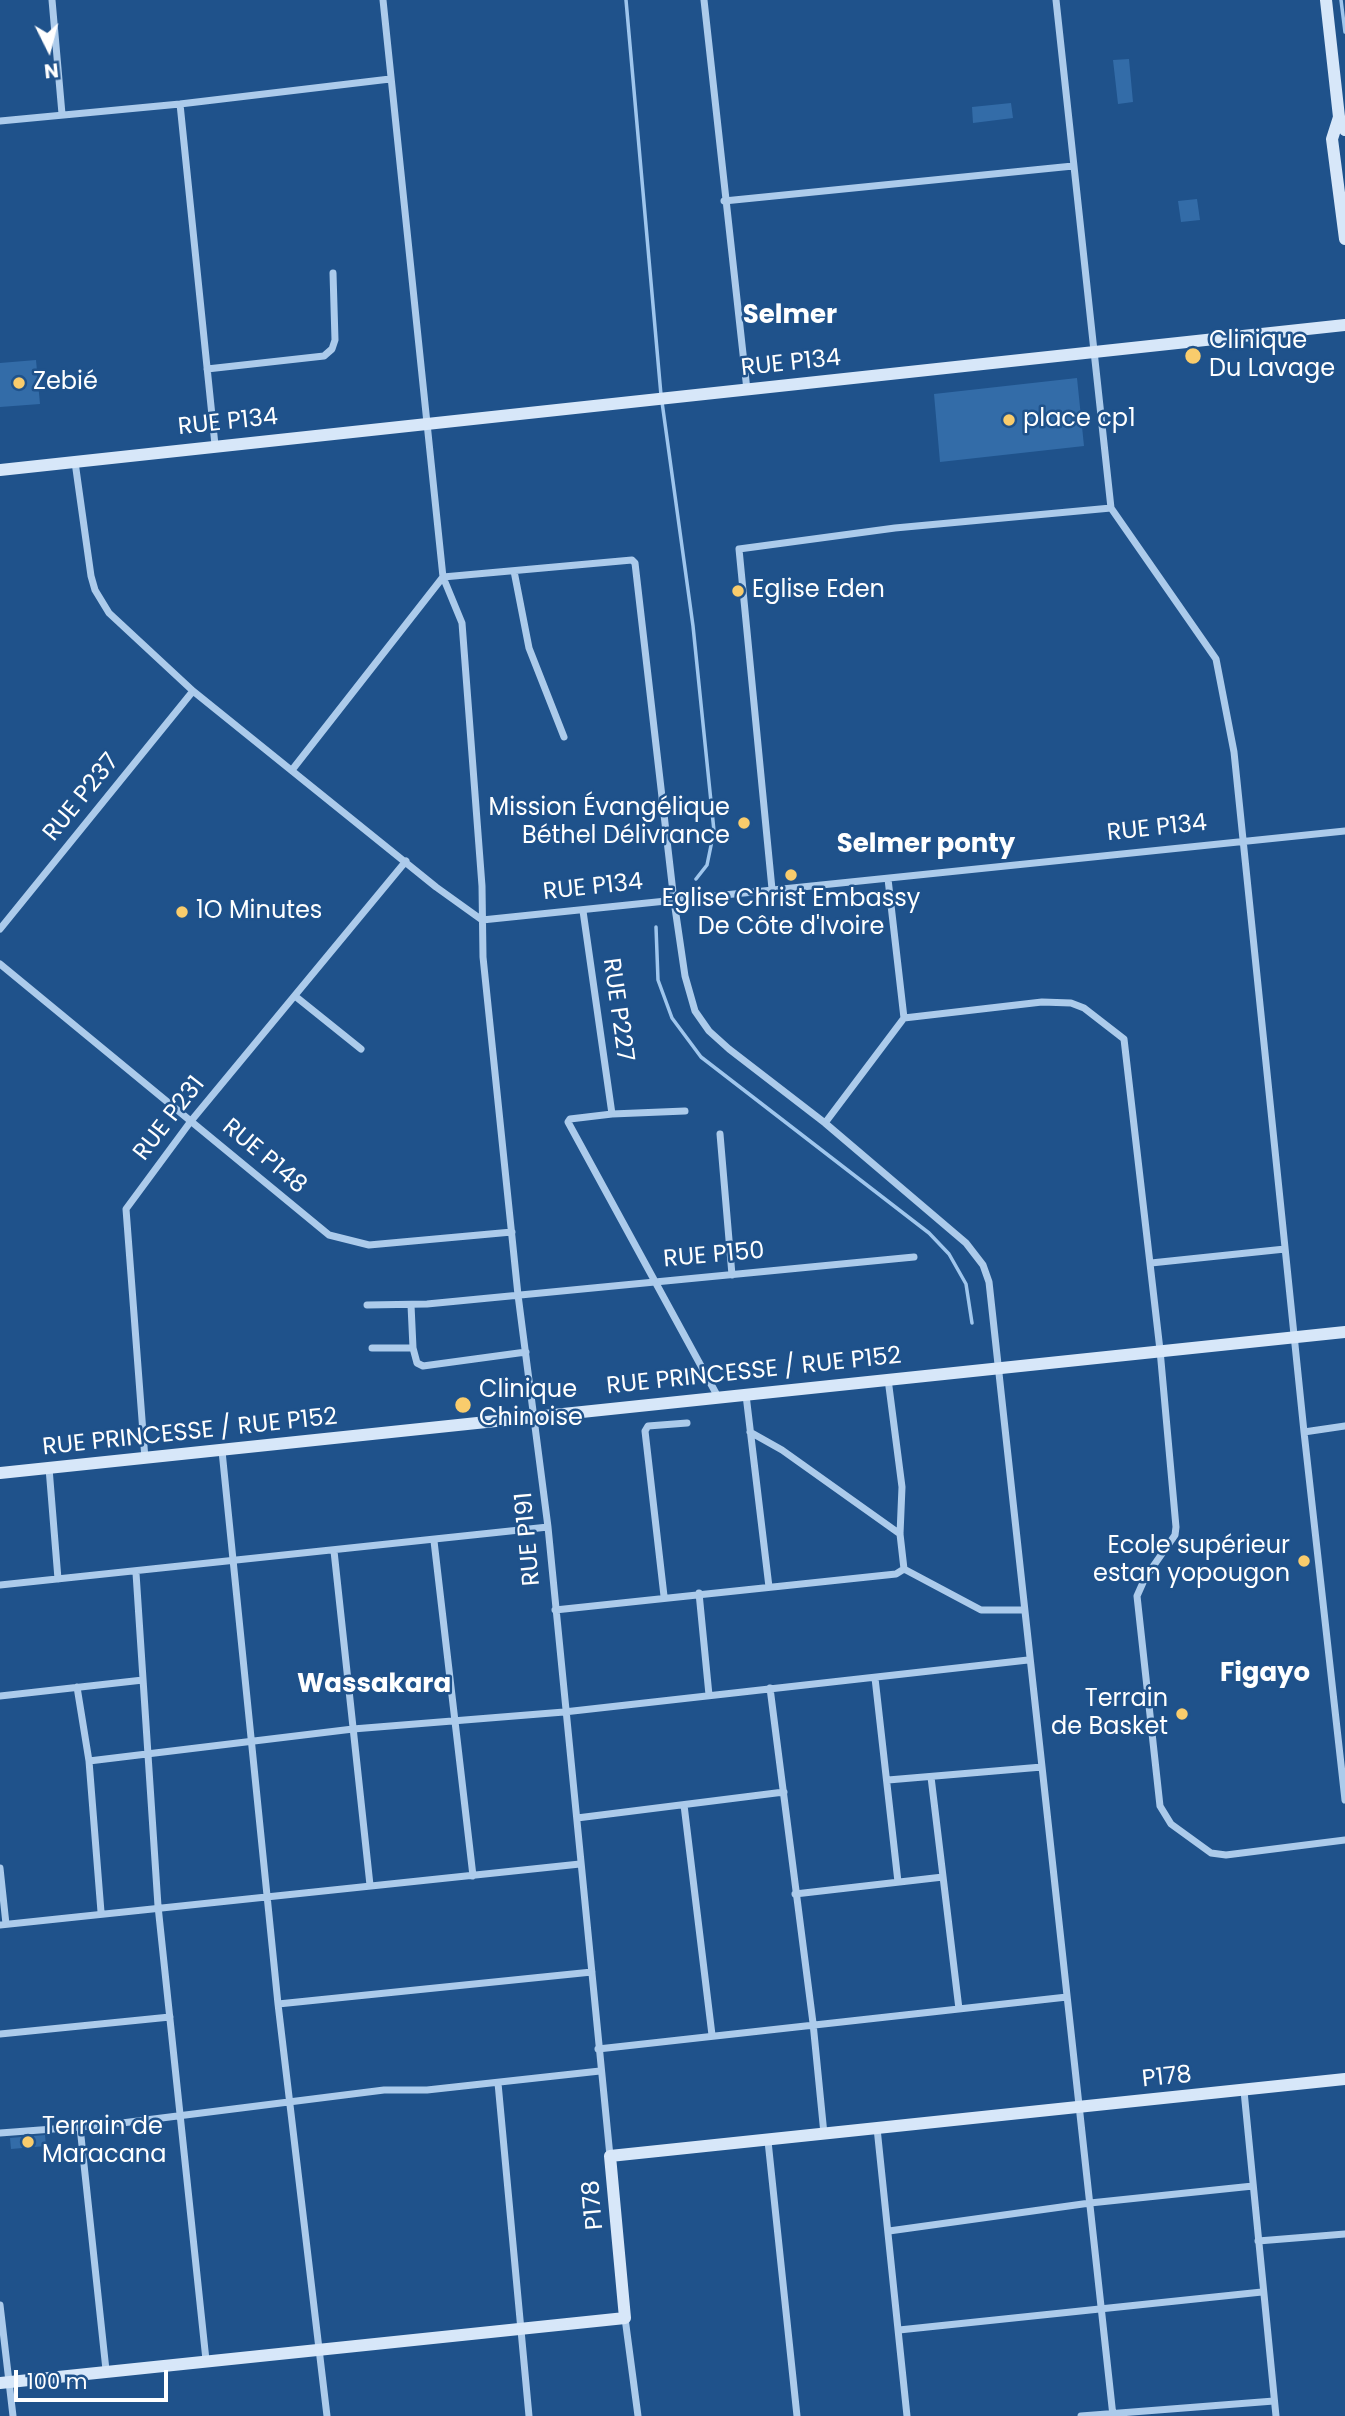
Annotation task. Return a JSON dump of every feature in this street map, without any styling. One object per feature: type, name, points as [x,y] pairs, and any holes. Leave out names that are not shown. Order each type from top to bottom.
[{"type":"street","points":[[52,0],[62,114]]},
{"type":"street","name":"RUE P191","points":[[383,0],[443,577],[462,623],[482,886],[482,920],[518,1295],[548,1527],[564,1712],[610,2156]]},
{"type":"street","points":[[704,0],[724,201],[747,390]]},
{"type":"street","points":[[1056,0],[1111,508],[1216,659],[1234,752],[1304,1432],[1343,1755],[1345,1800]]},
{"type":"street","points":[[1326,0],[1345,130]]},
{"type":"street","points":[[0,121],[180,104],[390,79]]},
{"type":"street","points":[[180,104],[215,445]]},
{"type":"street","points":[[1342,116],[1332,139],[1345,239]]},
{"type":"street","points":[[724,201],[1073,166]]},
{"type":"street","points":[[207,369],[324,356],[332,349],[335,340],[333,274]]},
{"type":"street","name":"RUE P134","points":[[0,470],[1345,325]]},
{"type":"street","points":[[75,461],[95,590],[109,613],[193,691],[436,887],[482,920]]},
{"type":"street","points":[[772,889],[739,549],[895,528],[1111,508]]},
{"type":"street","points":[[292,770],[443,577],[632,560],[635,563],[674,901],[685,976],[695,1011],[729,1049],[825,1123],[975,1252],[989,1282],[1077,2108],[1113,2415]]},
{"type":"street","points":[[514,571],[529,648],[564,737]]},
{"type":"street","name":"RUE P237","points":[[0,929],[193,691]]},
{"type":"street","name":"RUE P134","points":[[482,920],[1345,831]]},
{"type":"street","name":"RUE P231","points":[[145,1459],[124,1216],[126,1209],[191,1121],[406,861]]},
{"type":"street","points":[[825,1123],[904,1018],[888,879]]},
{"type":"street","name":"RUE P227","points":[[583,911],[612,1114]]},
{"type":"street","name":"RUE P148","points":[[0,964],[329,1235],[369,1245],[512,1232]]},
{"type":"street","points":[[295,996],[361,1049]]},
{"type":"street","points":[[904,1018],[1042,1002],[1071,1003],[1084,1008],[1120,1034],[1126,1046],[1151,1263],[1175,1535],[1145,1578],[1137,1596],[1160,1806],[1171,1824],[1211,1853],[1226,1855],[1345,1840]]},
{"type":"street","points":[[685,1111],[612,1114],[570,1119],[568,1122],[718,1398]]},
{"type":"street","points":[[720,1134],[732,1275]]},
{"type":"street","points":[[1151,1263],[1285,1250]]},
{"type":"street","name":"RUE P150","points":[[367,1305],[518,1295],[914,1257]]},
{"type":"street","points":[[411,1304],[413,1348],[417,1363],[423,1366],[526,1352]]},
{"type":"street","name":"RUE PRINCESSE / RUE P152","points":[[0,1474],[999,1366],[1345,1332]]},
{"type":"street","points":[[372,1348],[413,1348]]},
{"type":"street","points":[[888,1379],[902,1487],[900,1534],[904,1569]]},
{"type":"street","points":[[746,1395],[769,1587]]},
{"type":"street","points":[[664,1596],[645,1431],[648,1426],[687,1423]]},
{"type":"street","points":[[1304,1432],[1345,1426]]},
{"type":"street","points":[[750,1433],[782,1450],[900,1534]]},
{"type":"street","points":[[222,1451],[278,2004],[327,2416]]},
{"type":"street","points":[[49,1468],[58,1579]]},
{"type":"street","points":[[0,1585],[136,1573],[233,1560],[548,1527]]},
{"type":"street","points":[[434,1541],[473,1876]]},
{"type":"street","points":[[334,1551],[370,1885]]},
{"type":"street","points":[[904,1569],[981,1610],[1023,1610]]},
{"type":"street","points":[[555,1610],[664,1596],[896,1574],[904,1569]]},
{"type":"street","points":[[136,1573],[158,1906],[206,2360]]},
{"type":"street","points":[[699,1593],[709,1695]]},
{"type":"street","points":[[89,1761],[353,1729],[564,1712],[1028,1660]]},
{"type":"street","points":[[875,1678],[898,1882]]},
{"type":"street","points":[[0,1696],[143,1680]]},
{"type":"street","points":[[77,1687],[89,1761],[101,1912]]},
{"type":"street","points":[[770,1688],[813,2023],[824,2134]]},
{"type":"street","points":[[888,1780],[1042,1767]]},
{"type":"street","points":[[931,1777],[959,2008]]},
{"type":"street","points":[[577,1818],[784,1792]]},
{"type":"street","points":[[684,1805],[712,2035]]},
{"type":"street","points":[[0,1868],[3,1925],[101,1912],[580,1864]]},
{"type":"street","points":[[795,1894],[943,1877]]},
{"type":"street","points":[[278,2004],[592,1972]]},
{"type":"street","points":[[598,2049],[813,2023],[1067,1997]]},
{"type":"street","points":[[0,2034],[170,2017]]},
{"type":"street","points":[[0,2133],[80,2127],[384,2090],[427,2090],[600,2071]]},
{"type":"street","name":"P178","points":[[625,2318],[610,2156],[1345,2079]]},
{"type":"street","points":[[498,2083],[529,2416]]},
{"type":"street","points":[[1244,2091],[1276,2416]]},
{"type":"street","points":[[80,2127],[106,2370]]},
{"type":"street","points":[[877,2127],[907,2416]]},
{"type":"street","points":[[768,2141],[797,2416]]},
{"type":"street","points":[[889,2231],[1090,2203],[1253,2186]]},
{"type":"street","points":[[1258,2241],[1345,2234]]},
{"type":"street","points":[[899,2330],[1262,2292]]},
{"type":"street","points":[[0,2305],[4,2382],[13,2416]]},
{"type":"street","points":[[4,2382],[625,2318],[638,2416]]},
{"type":"street","points":[[1081,2416],[1274,2401]]},
{"type":"shaded area","points":[[1129,59],[1133,102],[1118,104],[1113,60]]},
{"type":"shaded area","points":[[1011,103],[1013,118],[973,123],[972,107]]},
{"type":"shaded area","points":[[1197,199],[1200,220],[1181,222],[1178,201]]},
{"type":"shaded area","name":"Zebié","points":[[36,360],[40,404],[0,407],[0,363]]},
{"type":"shaded area","name":"place cp1","points":[[1077,378],[1084,446],[940,462],[934,394]]},
{"type":"shaded area","name":"Terrain de Maracana","points":[[45,2135],[46,2146],[11,2149],[10,2138]]},
{"type":"waterway","points":[[626,0],[661,395]]},
{"type":"waterway","points":[[1341,0],[1345,32]]},
{"type":"waterway","points":[[662,402],[693,626],[714,831],[707,865],[696,879]]},
{"type":"waterway","points":[[656,927],[658,980],[672,1018],[701,1057],[929,1233],[949,1254],[966,1284],[972,1323]]},
{"type":"place","name":"Clinique Du Lavage","points":[[1193,356]]},
{"type":"place","name":"Zebié","points":[[19,383]]},
{"type":"place","name":"place cp1","points":[[1009,420]]},
{"type":"place","name":"Eglise Eden","points":[[738,591]]},
{"type":"place","name":"Mission Évangélique Béthel Délivrance","points":[[744,823]]},
{"type":"place","name":"Eglise Christ Embassy De Côte d'Ivoire","points":[[791,875]]},
{"type":"place","name":"1O Minutes","points":[[182,912]]},
{"type":"place","name":"Clinique Chinoise","points":[[463,1405]]},
{"type":"place","name":"Ecole supérieur estan yopougon","points":[[1304,1561]]},
{"type":"place","name":"Terrain de Basket","points":[[1182,1714]]},
{"type":"place","name":"Terrain de Maracana","points":[[28,2142]]},
{"type":"district","name":"Selmer","points":[[790,316]]},
{"type":"district","name":"Selmer ponty","points":[[926,845]]},
{"type":"district","name":"Figayo","points":[[1265,1674]]},
{"type":"district","name":"Wassakara","points":[[374,1685]]}]
